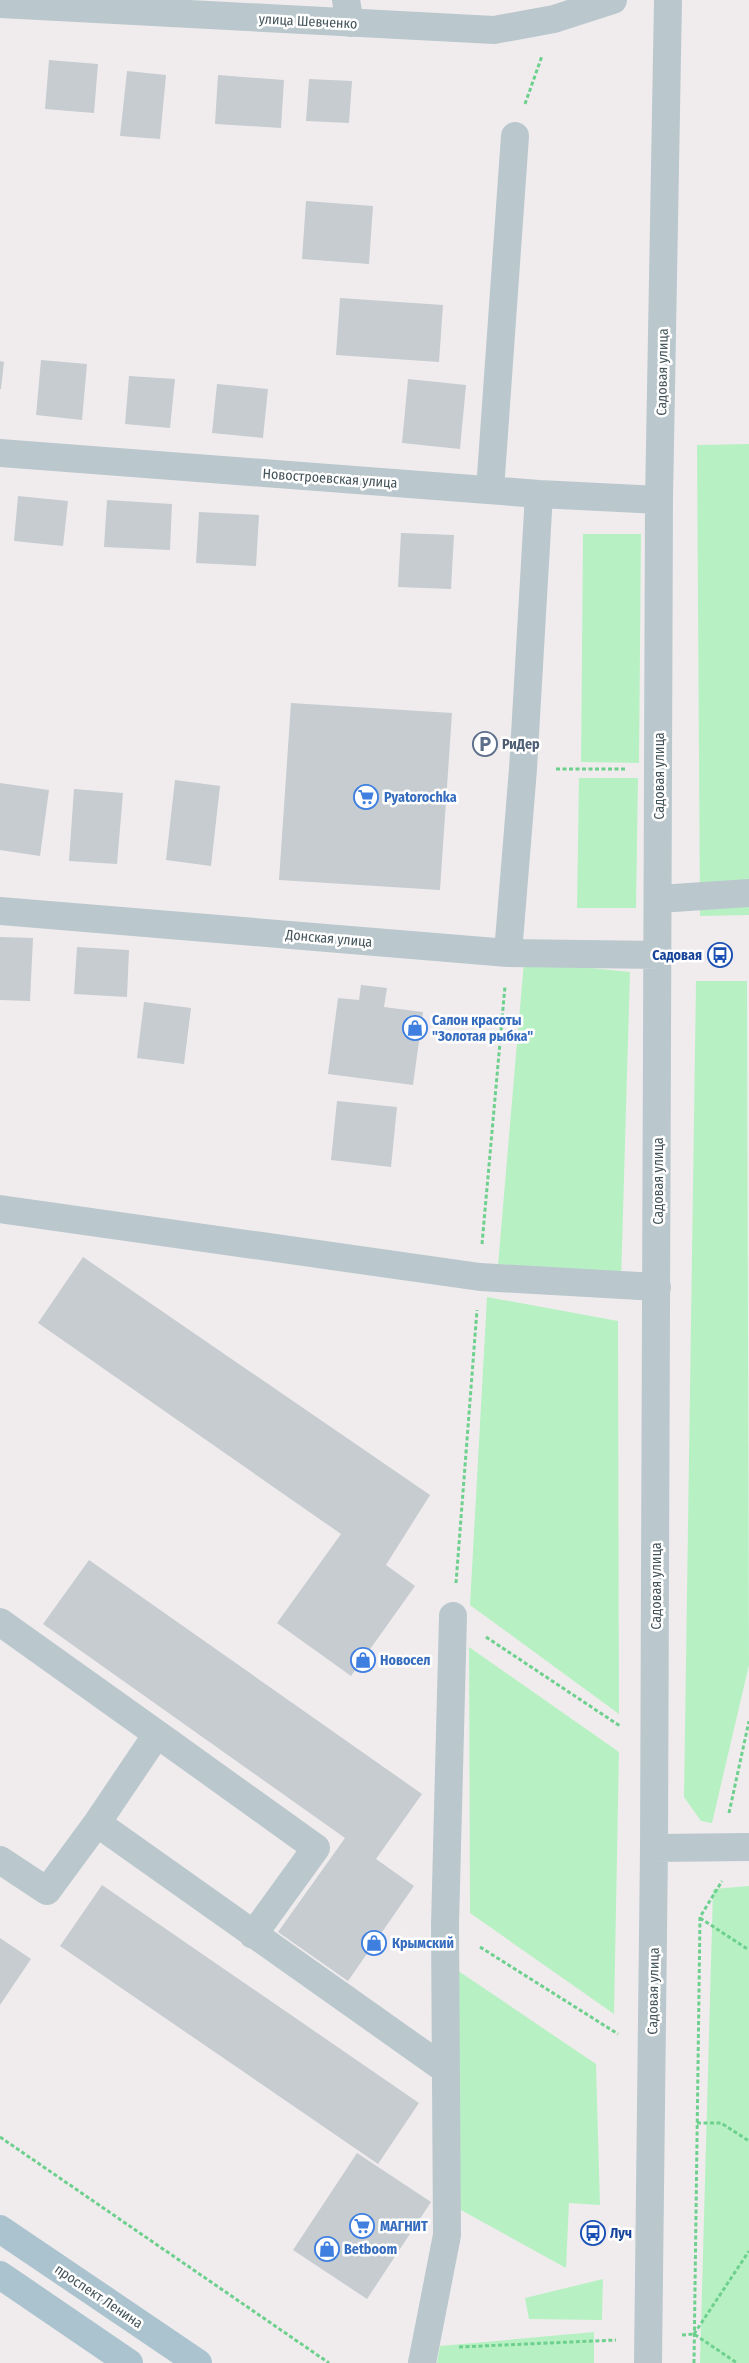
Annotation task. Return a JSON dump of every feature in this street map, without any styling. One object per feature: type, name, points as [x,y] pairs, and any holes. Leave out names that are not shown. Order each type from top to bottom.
[{"type":"main road","name":"проспект Ленина","points":[[0,2229],[198,2363]]},
{"type":"main road","points":[[0,2275],[129,2363]]},
{"type":"street","name":"улица Шевченко","points":[[0,4],[348,12],[494,30],[554,19],[613,0]]},
{"type":"street","name":"Садовая улица","points":[[647,2351],[655,1750],[660,500],[668,0]]},
{"type":"street","points":[[490,490],[515,136]]},
{"type":"street","name":"Новостроевская улица","points":[[0,453],[539,494],[660,500]]},
{"type":"street","points":[[508,953],[523,769],[539,494]]},
{"type":"street","points":[[659,899],[749,893]]},
{"type":"street","name":"Донская улица","points":[[0,911],[508,953],[659,954]]},
{"type":"street","points":[[0,1209],[480,1277],[657,1287]]},
{"type":"street","points":[[423,2356],[447,2235],[445,1926],[453,1616]]},
{"type":"street","points":[[0,1622],[316,1848],[253,1935]]},
{"type":"street","points":[[0,1860],[47,1891],[97,1823],[157,1734]]},
{"type":"street","points":[[97,1823],[446,2070]]},
{"type":"street","points":[[654,1848],[738,1848]]},
{"type":"path","points":[[515,136],[554,19]]},
{"type":"path","points":[[523,769],[659,770]]},
{"type":"path","points":[[453,1616],[655,1750]]},
{"type":"path","points":[[694,2363],[700,1917],[738,1848],[729,1813],[749,1720]]},
{"type":"path","points":[[700,1917],[749,1950]]},
{"type":"path","points":[[445,1926],[652,2055]]},
{"type":"path","points":[[697,2123],[721,2123],[749,2141]]},
{"type":"path","points":[[0,2137],[329,2363]]},
{"type":"path","points":[[423,2356],[647,2351],[694,2334],[748,2253]]},
{"type":"path","points":[[694,2334],[737,2363]]},
{"type":"green space","points":[[749,444],[749,915],[700,916],[697,445]]},
{"type":"green space","points":[[583,534],[641,534],[639,763],[581,762]]},
{"type":"green space","points":[[579,778],[638,778],[636,908],[577,908]]},
{"type":"green space","points":[[524,961],[630,972],[621,1282],[498,1265]]},
{"type":"green space","points":[[696,981],[747,981],[749,1665],[712,1823],[701,1821],[684,1797]]},
{"type":"green space","points":[[487,1297],[618,1321],[619,1714],[470,1605]]},
{"type":"green space","points":[[469,1647],[619,1752],[614,2014],[470,1913]]},
{"type":"green space","points":[[749,1886],[749,2363],[700,2363],[713,1889]]},
{"type":"green space","points":[[454,1968],[596,2064],[600,2205],[569,2203],[566,2268],[459,2209]]},
{"type":"green space","points":[[603,2279],[602,2320],[529,2319],[525,2298]]},
{"type":"green space","points":[[594,2332],[594,2363],[437,2363],[440,2346]]},
{"type":"building","points":[[49,60],[98,64],[94,113],[45,109]]},
{"type":"building","points":[[127,71],[166,75],[160,139],[120,136]]},
{"type":"building","points":[[218,75],[284,80],[281,128],[215,124]]},
{"type":"building","points":[[309,79],[352,81],[349,123],[306,121]]},
{"type":"building","points":[[306,201],[373,206],[369,264],[302,259]]},
{"type":"building","points":[[340,298],[443,305],[439,362],[336,355]]},
{"type":"building","points":[[41,360],[87,364],[82,420],[36,415]]},
{"type":"building","points":[[0,361],[4,362],[1,389],[0,389]]},
{"type":"building","points":[[129,376],[175,379],[170,428],[125,424]]},
{"type":"building","points":[[408,379],[466,385],[460,449],[402,443]]},
{"type":"building","points":[[217,384],[268,389],[263,438],[212,433]]},
{"type":"building","points":[[18,496],[68,501],[63,546],[14,541]]},
{"type":"building","points":[[107,500],[172,504],[170,550],[104,547]]},
{"type":"building","points":[[199,512],[259,515],[256,566],[196,563]]},
{"type":"building","points":[[401,533],[454,535],[451,589],[398,587]]},
{"type":"building","name":"Pyatorochka","points":[[291,703],[452,713],[440,890],[279,880]]},
{"type":"building","points":[[175,780],[220,786],[211,866],[166,860]]},
{"type":"building","points":[[0,783],[49,790],[40,856],[0,850]]},
{"type":"building","points":[[74,789],[123,793],[117,864],[69,861]]},
{"type":"building","points":[[0,937],[33,938],[30,1001],[0,1000]]},
{"type":"building","points":[[77,947],[129,950],[127,997],[74,994]]},
{"type":"building","points":[[361,985],[387,988],[384,1007],[423,1012],[413,1085],[328,1074],[338,998],[359,1000]]},
{"type":"building","points":[[144,1002],[191,1008],[184,1064],[137,1058]]},
{"type":"building","points":[[337,1101],[397,1107],[391,1167],[331,1160]]},
{"type":"building","points":[[83,1257],[430,1495],[386,1565],[415,1586],[351,1676],[277,1623],[341,1534],[38,1323]]},
{"type":"building","points":[[89,1560],[422,1794],[376,1859],[414,1886],[348,1981],[278,1932],[345,1838],[43,1624]]},
{"type":"building","points":[[102,1885],[419,2103],[378,2164],[60,1946]]},
{"type":"building","points":[[0,1938],[31,1959],[0,2005]]},
{"type":"building","name":"МАГНИТ","points":[[357,2153],[431,2202],[367,2299],[293,2250]]},
{"type":"place","name":"РиДер","points":[[485,744]]},
{"type":"place","name":"Pyatorochka","points":[[366,797]]},
{"type":"place","name":"Садовая","points":[[720,955]]},
{"type":"place","name":"Салон красоты \"Золотая рыбка\"","points":[[415,1028]]},
{"type":"place","name":"Новосел","points":[[363,1660]]},
{"type":"place","name":"Крымский","points":[[374,1943]]},
{"type":"place","name":"МАГНИТ","points":[[362,2226]]},
{"type":"place","name":"Луч","points":[[593,2233]]},
{"type":"place","name":"Betboom","points":[[327,2249]]}]
